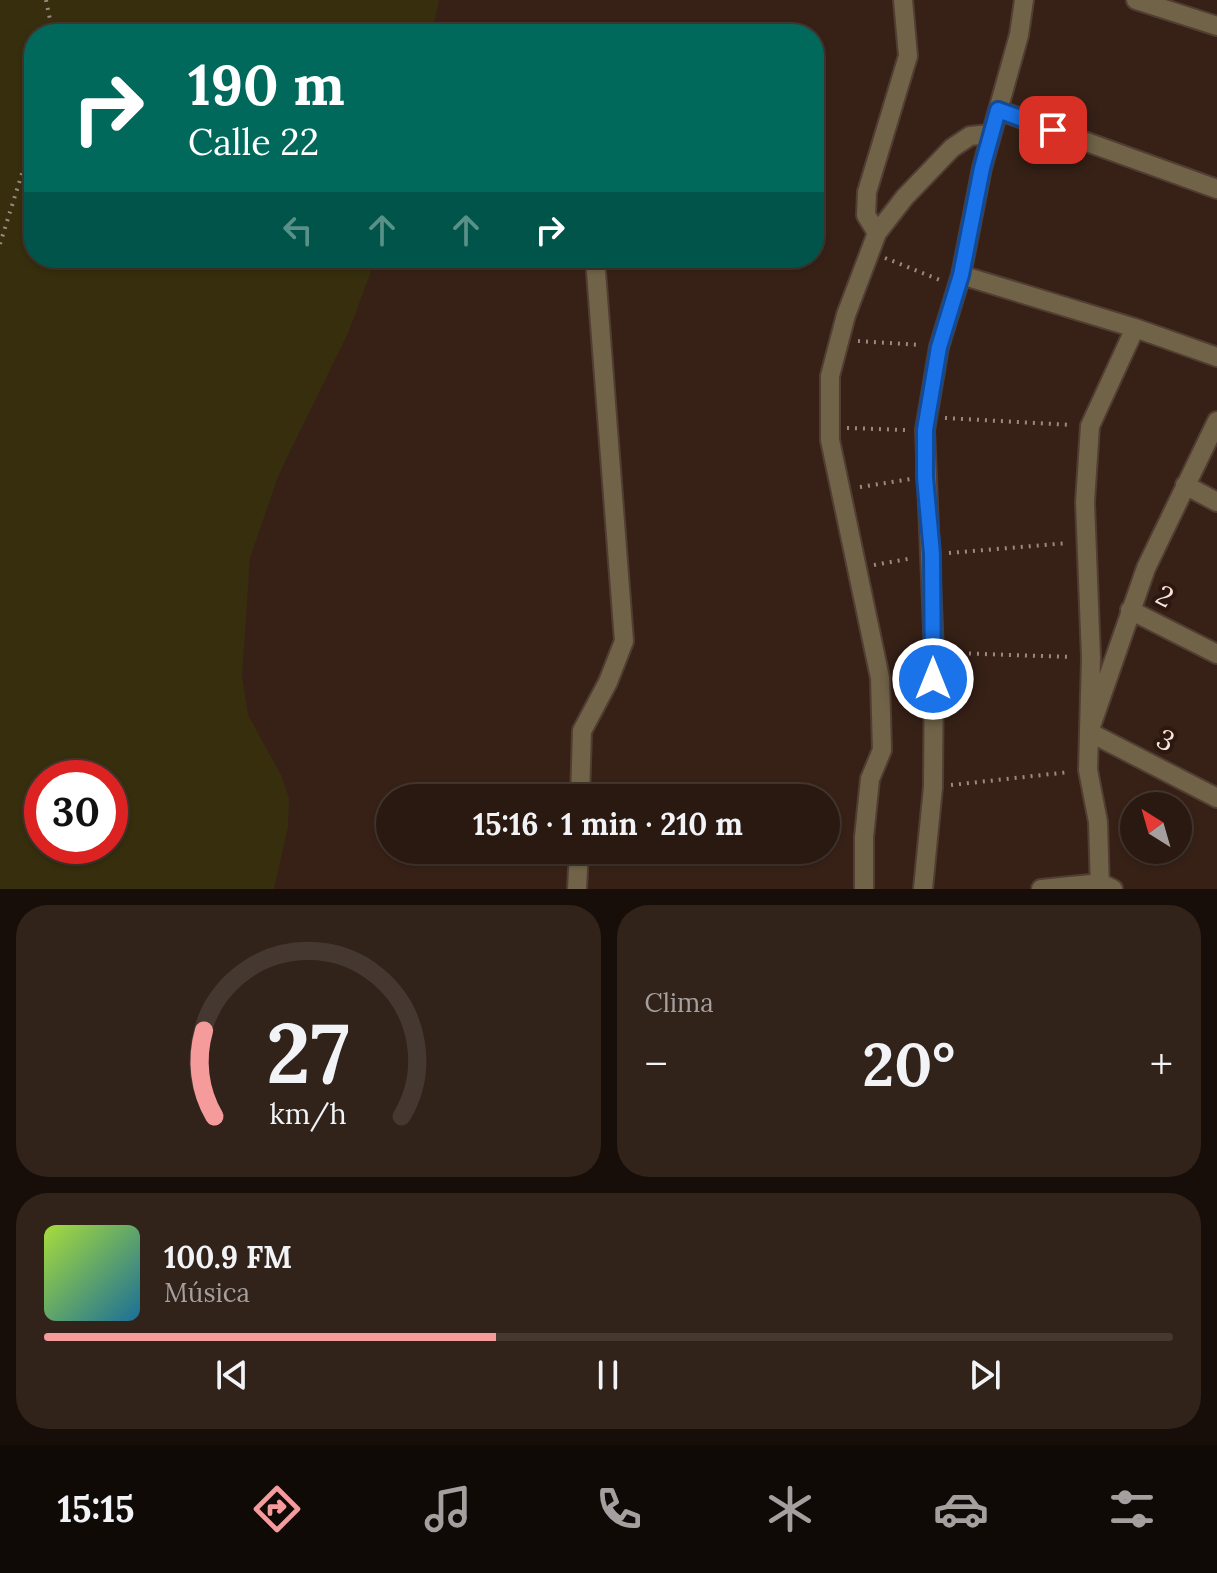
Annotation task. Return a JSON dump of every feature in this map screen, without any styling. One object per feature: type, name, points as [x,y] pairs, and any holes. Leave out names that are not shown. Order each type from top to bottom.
[{"type":"street","points":[[877,233],[866,215],[867,192],[908,56],[903,0]]},
{"type":"street","points":[[923,889],[933,787],[934,653],[932,554],[925,477],[926,424],[939,347],[959,280],[991,134],[1019,35],[1024,0]]},
{"type":"street","points":[[1136,0],[1217,26]]},
{"type":"street","points":[[998,110],[1217,189]]},
{"type":"street","points":[[864,889],[864,837],[870,779],[882,750],[881,721],[876,649],[861,599],[859,569],[839,491],[829,427],[830,376],[839,339],[877,233],[905,197],[952,148],[970,136],[991,134]]},
{"type":"street","points":[[580,784],[582,731],[608,682],[624,641],[596,268]]},
{"type":"street","points":[[959,280],[1135,328],[1217,357]]},
{"type":"street","points":[[1041,889],[1105,887],[1098,822],[1088,770],[1091,658],[1085,502],[1090,426],[1135,328]]},
{"type":"street","points":[[1089,732],[1146,568],[1217,421]]},
{"type":"street","points":[[1185,485],[1217,502]]},
{"type":"street","name":"2","points":[[1130,610],[1217,654]]},
{"type":"street","name":"3","points":[[1089,732],[1217,798]]},
{"type":"street","points":[[577,889],[578,864]]},
{"type":"path","points":[[46,0],[51,24]]},
{"type":"path","points":[[0,244],[24,167]]},
{"type":"path","points":[[868,252],[959,280]]},
{"type":"path","points":[[839,339],[939,347]]},
{"type":"path","points":[[829,427],[926,424],[1090,426]]},
{"type":"path","points":[[839,491],[925,477]]},
{"type":"path","points":[[859,569],[932,554],[1086,542]]},
{"type":"path","points":[[934,653],[1091,658]]},
{"type":"path","points":[[933,787],[1088,770]]},
{"type":"sand","points":[[0,0],[439,0],[434,24],[24,24],[24,268],[372,268],[349,331],[279,474],[250,558],[242,676],[248,715],[281,775],[289,798],[288,827],[274,889],[0,889]]},
{"type":"route","points":[[933,679],[932,554],[925,477],[925,430],[939,347],[961,275],[982,168],[998,110],[1053,130]]}]
